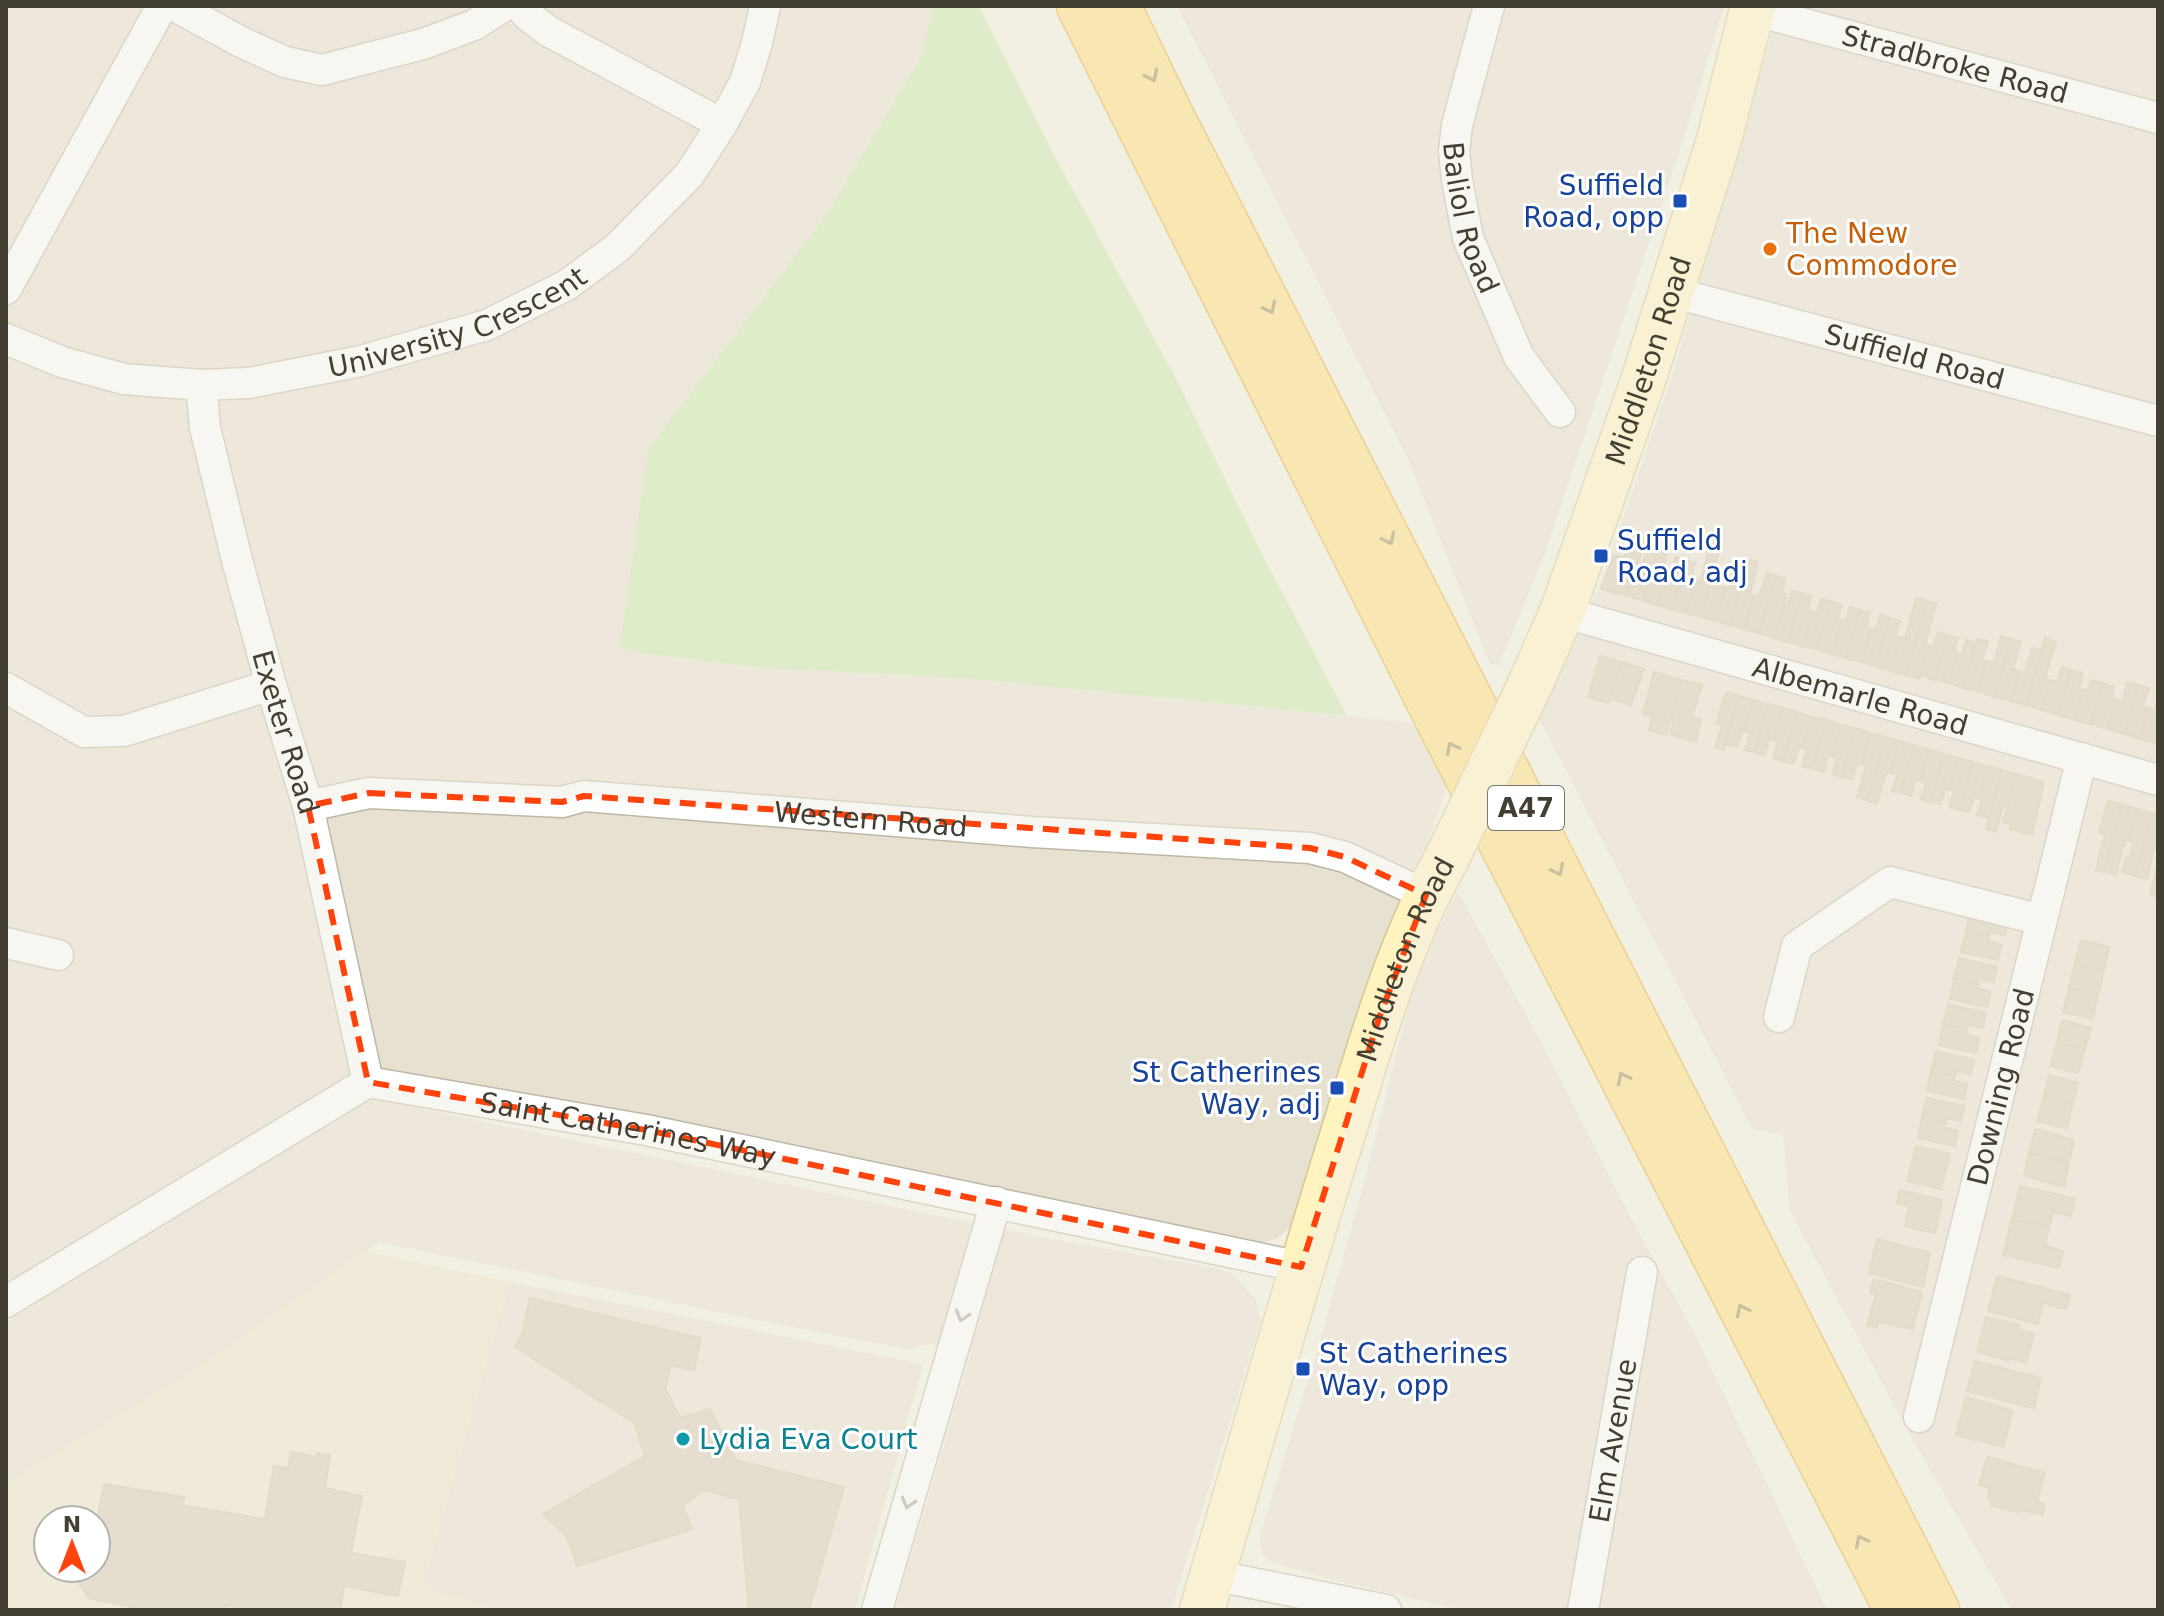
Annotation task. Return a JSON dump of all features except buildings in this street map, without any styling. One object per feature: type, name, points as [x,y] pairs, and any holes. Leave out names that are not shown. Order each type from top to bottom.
[{"type":"highway","name":"A47","points":[[1079,6],[1449,741],[1897,1610]]},
{"type":"highway","name":"A47","points":[[1118,6],[1937,1610]]},
{"type":"main road","name":"Middleton Road","points":[[1207,1592],[1301,1267],[1379,1018],[1402,953],[1436,877],[1562,612],[1643,381],[1719,140],[1753,8]]},
{"type":"street","points":[[6,289],[162,6]]},
{"type":"street","points":[[175,6],[285,62],[322,70],[423,44],[474,25],[504,6]]},
{"type":"street","points":[[520,6],[548,31],[722,124]]},
{"type":"street","name":"University Crescent","points":[[6,339],[62,362],[124,379],[201,385],[249,383],[361,361],[487,325],[567,285],[617,248],[689,175],[745,82],[765,6]]},
{"type":"street","name":"Baliol Road","points":[[1489,6],[1457,125],[1454,151],[1457,180],[1468,238],[1519,357],[1560,412]]},
{"type":"street","name":"Stradbroke Road","points":[[1753,8],[2158,118]]},
{"type":"street","name":"Suffield Road","points":[[1671,292],[2158,421]]},
{"type":"street","name":"Exeter Road","points":[[201,385],[205,428],[271,685],[308,806],[368,1082]]},
{"type":"street","name":"Albemarle Road","points":[[1562,612],[2158,780]]},
{"type":"street","points":[[6,688],[84,732],[124,731],[271,685]]},
{"type":"street","name":"Downing Road","points":[[1919,1417],[2082,758]]},
{"type":"street","name":"Western Road","points":[[308,806],[369,793],[562,802],[584,796],[1032,832],[1310,848],[1436,877]]},
{"type":"street","points":[[1779,1017],[1797,946],[1890,882],[2042,920]]},
{"type":"street","points":[[6,943],[58,955]]},
{"type":"street","points":[[6,1302],[368,1082]]},
{"type":"street","name":"Saint Catherines Way","points":[[368,1082],[646,1130],[1301,1267]]},
{"type":"street","points":[[877,1610],[996,1202]]},
{"type":"street","name":"Elm Avenue","points":[[1583,1610],[1642,1272]]},
{"type":"street","points":[[1207,1592],[1386,1610]]},
{"type":"highlighted area","points":[[369,793],[562,802],[584,796],[1310,848],[1345,857],[1426,895],[1379,1018],[1301,1267],[646,1130],[368,1082],[308,806]]},
{"type":"shaded area","points":[[6,6],[934,6],[919,60],[826,215],[648,449],[621,645],[634,652],[761,668],[961,678],[1414,723],[1447,785],[1424,854],[1371,976],[1305,1203],[1296,1222],[1278,1238],[1255,1245],[396,1070],[373,1072],[6,1291]]},
{"type":"shaded area","points":[[1177,6],[1724,6],[1682,144],[1544,556],[1498,667],[1490,664],[1408,459]]},
{"type":"shaded area","points":[[1780,6],[2158,6],[2158,1610],[2012,1610],[1912,1439],[1790,1211],[1783,1134],[1753,1130],[1538,717],[1570,644],[1597,593],[1674,371]]},
{"type":"shaded area","points":[[1458,892],[1695,1334],[1827,1610],[1461,1610],[1269,1562],[1260,1549],[1260,1535],[1316,1355],[1365,1179],[1415,980]]},
{"type":"shaded area","points":[[368,1100],[1040,1237],[1220,1269],[1234,1275],[1256,1300],[1261,1320],[1171,1610],[895,1610],[971,1353],[930,1344],[908,1349],[812,1331],[379,1242],[201,1366],[6,1483],[6,1322]]},
{"type":"shaded area","points":[[364,1251],[510,1282],[425,1579],[434,1591],[497,1610],[6,1610],[6,1483],[201,1366]]},
{"type":"shaded area","name":"Lydia Eva Court","points":[[510,1282],[923,1364],[855,1610],[497,1610],[434,1591],[425,1579],[427,1568]]},
{"type":"green space","points":[[934,6],[979,6],[1056,159],[1175,377],[1263,556],[1347,716],[961,678],[761,668],[634,652],[620,646],[648,449],[826,215],[919,60]]},
{"type":"place","name":"Suffield Road, opp","points":[[1680,201]]},
{"type":"place","name":"The New Commodore","points":[[1770,249]]},
{"type":"place","name":"Suffield Road, adj","points":[[1601,556]]},
{"type":"place","name":"St Catherines Way, adj","points":[[1337,1088]]},
{"type":"place","name":"St Catherines Way, opp","points":[[1303,1369]]},
{"type":"place","name":"Lydia Eva Court","points":[[683,1439]]}]
